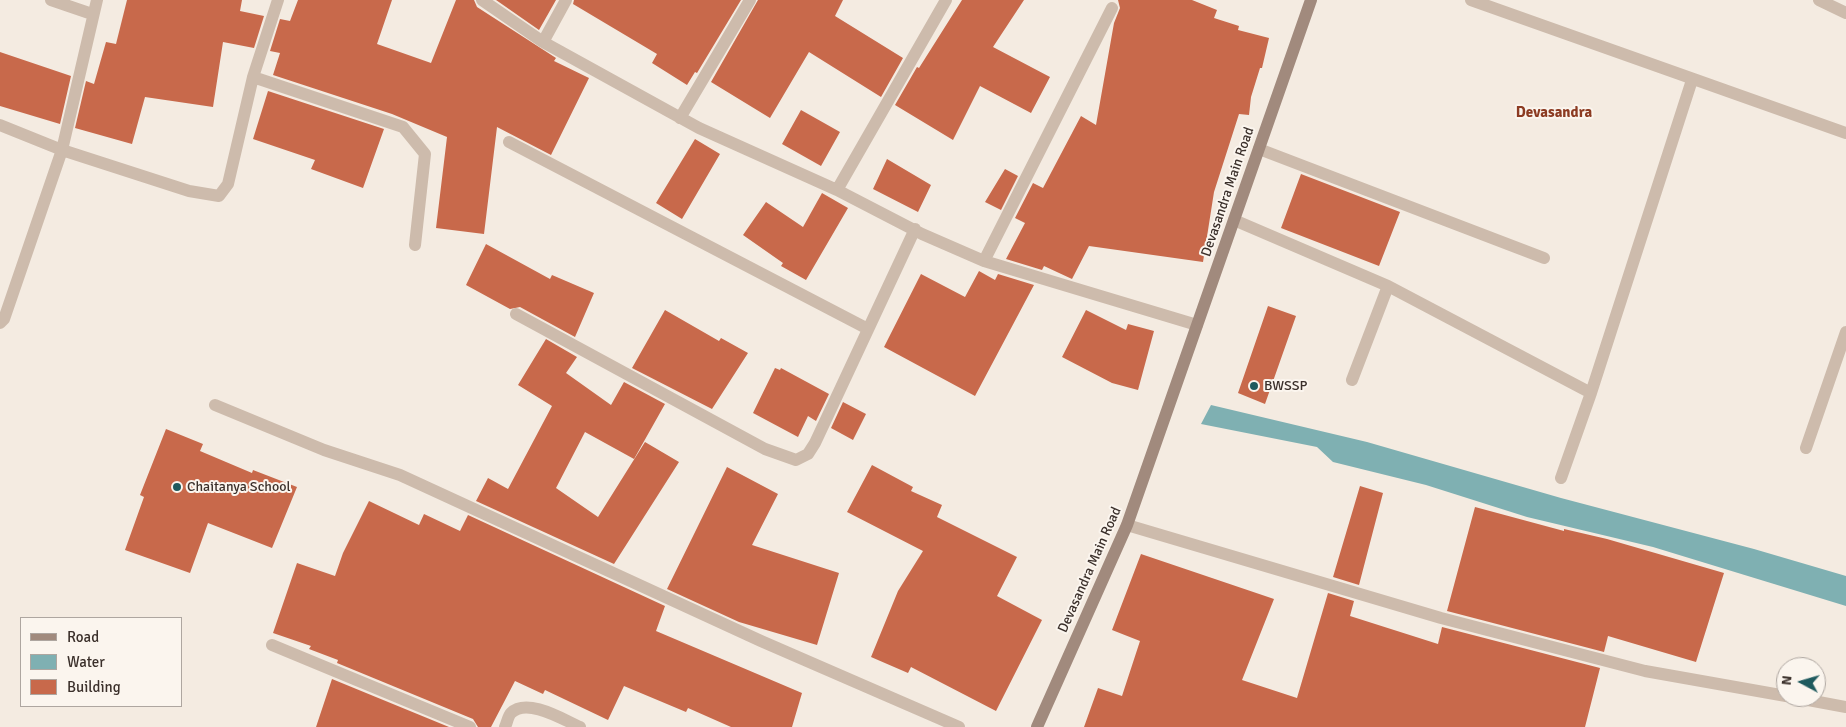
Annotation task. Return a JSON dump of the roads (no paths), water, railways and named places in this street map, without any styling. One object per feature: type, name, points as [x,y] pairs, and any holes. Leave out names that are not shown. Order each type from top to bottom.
[{"type":"main road","name":"Devasandra Main Road","points":[[1036,727],[1128,525],[1311,0]]},
{"type":"street","points":[[51,0],[92,14]]},
{"type":"street","points":[[0,323],[4,319],[62,150],[92,14],[97,0]]},
{"type":"street","points":[[0,125],[62,150],[189,191],[219,196],[228,184],[253,77],[278,0]]},
{"type":"street","points":[[482,0],[543,42],[680,118],[838,190],[914,229],[984,261],[1197,325]]},
{"type":"street","points":[[543,42],[566,0]]},
{"type":"street","points":[[680,118],[750,0]]},
{"type":"street","points":[[838,190],[946,0]]},
{"type":"street","points":[[1471,0],[1692,80],[1846,133]]},
{"type":"street","points":[[1822,1],[1846,13]]},
{"type":"street","points":[[984,261],[1112,8]]},
{"type":"street","points":[[253,77],[403,128],[425,154],[416,245]]},
{"type":"street","points":[[1561,478],[1591,393],[1692,80]]},
{"type":"street","points":[[509,142],[868,329]]},
{"type":"street","points":[[1259,149],[1544,258]]},
{"type":"street","points":[[1234,220],[1388,286],[1591,393]]},
{"type":"street","points":[[516,314],[765,449],[796,460],[808,454],[815,443],[914,229]]},
{"type":"street","points":[[1352,380],[1388,286]]},
{"type":"street","points":[[1806,448],[1846,332]]},
{"type":"street","points":[[215,405],[324,450],[400,475],[761,641],[959,727]]},
{"type":"street","points":[[1128,525],[1441,618],[1644,671],[1776,694]]},
{"type":"street","points":[[272,645],[470,727]]},
{"type":"street","points":[[1826,703],[1846,707]]},
{"type":"street","points":[[505,727],[511,713],[522,707],[536,708],[580,727]]},
{"type":"water","points":[[1211,405],[1367,442],[1561,498],[1754,549],[1846,576],[1846,606],[1653,547],[1527,517],[1426,485],[1333,462],[1317,447],[1201,424]]},
{"type":"place","name":"BWSSP","points":[[1254,386]]},
{"type":"place","name":"Chaitanya School","points":[[177,487]]},
{"type":"district","name":"Devasandra","points":[[1554,113]]}]
